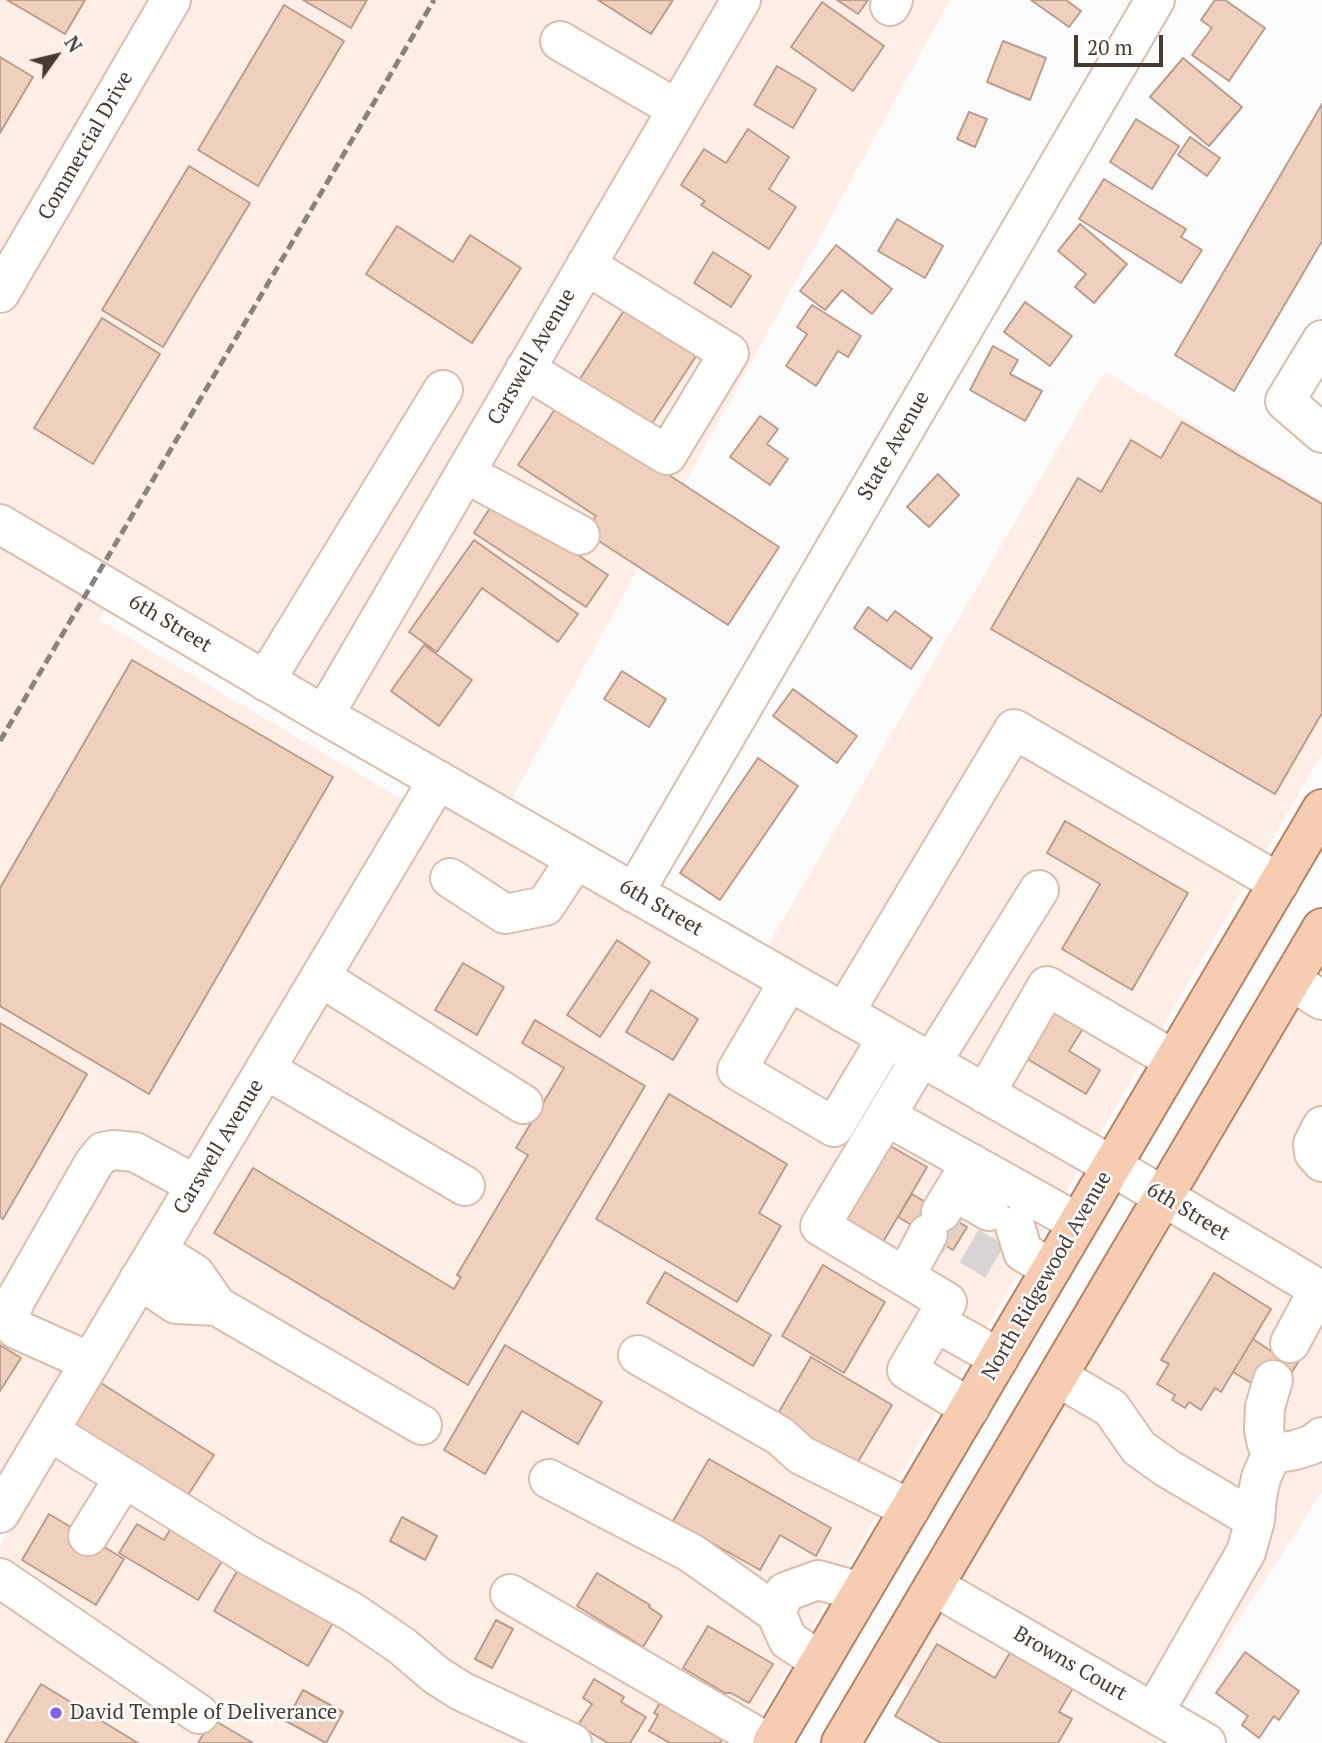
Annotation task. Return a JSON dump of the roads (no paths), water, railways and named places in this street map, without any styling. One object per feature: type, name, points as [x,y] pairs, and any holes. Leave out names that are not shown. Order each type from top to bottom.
[{"type":"main road","name":"North Ridgewood Avenue","points":[[770,1743],[999,1359],[1015,1244],[1078,1223],[1322,809]]},
{"type":"main road","points":[[841,1743],[1163,1197],[1306,990],[1322,928]]},
{"type":"street","name":"Commercial Drive","points":[[0,293],[171,0]]},
{"type":"street","name":"Carswell Avenue","points":[[324,715],[741,0]]},
{"type":"street","name":"State Avenue","points":[[634,892],[1155,0]]},
{"type":"street","points":[[560,41],[677,109]]},
{"type":"street","points":[[525,369],[667,455],[729,352],[586,265]]},
{"type":"street","points":[[1322,340],[1285,401],[1322,433]]},
{"type":"street","points":[[265,681],[443,390]]},
{"type":"street","points":[[465,472],[580,535]]},
{"type":"street","name":"6th Street","points":[[0,524],[265,681],[1112,1166],[1320,1290]]},
{"type":"street","points":[[844,1013],[1014,729],[1279,883]]},
{"type":"street","name":"Carswell Avenue","points":[[0,1513],[438,780]]},
{"type":"street","points":[[450,878],[505,914],[545,906],[576,859]]},
{"type":"street","points":[[970,1408],[906,1370],[947,1302],[820,1226],[886,1116],[1039,890]]},
{"type":"street","points":[[320,976],[523,1104]]},
{"type":"street","points":[[789,981],[737,1069],[834,1128],[887,1038]]},
{"type":"street","points":[[985,1094],[1047,986],[1174,1060]]},
{"type":"street","points":[[265,1069],[465,1186]]},
{"type":"street","points":[[886,1116],[949,1200],[1015,1244]]},
{"type":"street","points":[[1322,1126],[1313,1144],[1314,1153],[1322,1161]]},
{"type":"street","points":[[90,1362],[16,1329],[7,1321],[16,1299],[94,1163],[103,1152],[135,1152],[196,1185]]},
{"type":"street","points":[[949,1200],[1078,1223]]},
{"type":"street","points":[[905,1277],[949,1200]]},
{"type":"street","points":[[148,1265],[176,1304],[217,1306],[422,1425]]},
{"type":"street","points":[[1290,1343],[1320,1290]]},
{"type":"street","points":[[935,1322],[999,1359]]},
{"type":"street","points":[[638,1355],[780,1436],[801,1455],[910,1509]]},
{"type":"street","points":[[1058,1377],[1111,1408],[1134,1442],[1149,1455],[1255,1520]]},
{"type":"street","points":[[1272,1452],[1264,1430],[1265,1407],[1273,1380]]},
{"type":"street","points":[[50,1431],[250,1556],[352,1612],[461,1691],[572,1743]]},
{"type":"street","points":[[1272,1452],[1295,1450],[1311,1445],[1322,1437]]},
{"type":"street","points":[[1154,1713],[1246,1552],[1255,1520],[1259,1488],[1272,1452]]},
{"type":"street","points":[[88,1536],[124,1478]]},
{"type":"street","points":[[549,1479],[691,1553],[776,1613],[788,1640],[820,1661]]},
{"type":"street","points":[[0,1578],[199,1714]]},
{"type":"street","points":[[776,1613],[785,1592],[818,1580],[861,1592]]},
{"type":"street","name":"Browns Court","points":[[934,1586],[1206,1743]]},
{"type":"street","points":[[510,1594],[770,1743]]},
{"type":"tunnel","points":[[941,1212],[933,1225],[995,1261]]},
{"type":"railway","points":[[0,741],[434,0]]},
{"type":"place","name":"David Temple of Deliverance","points":[[56,1713]]}]
